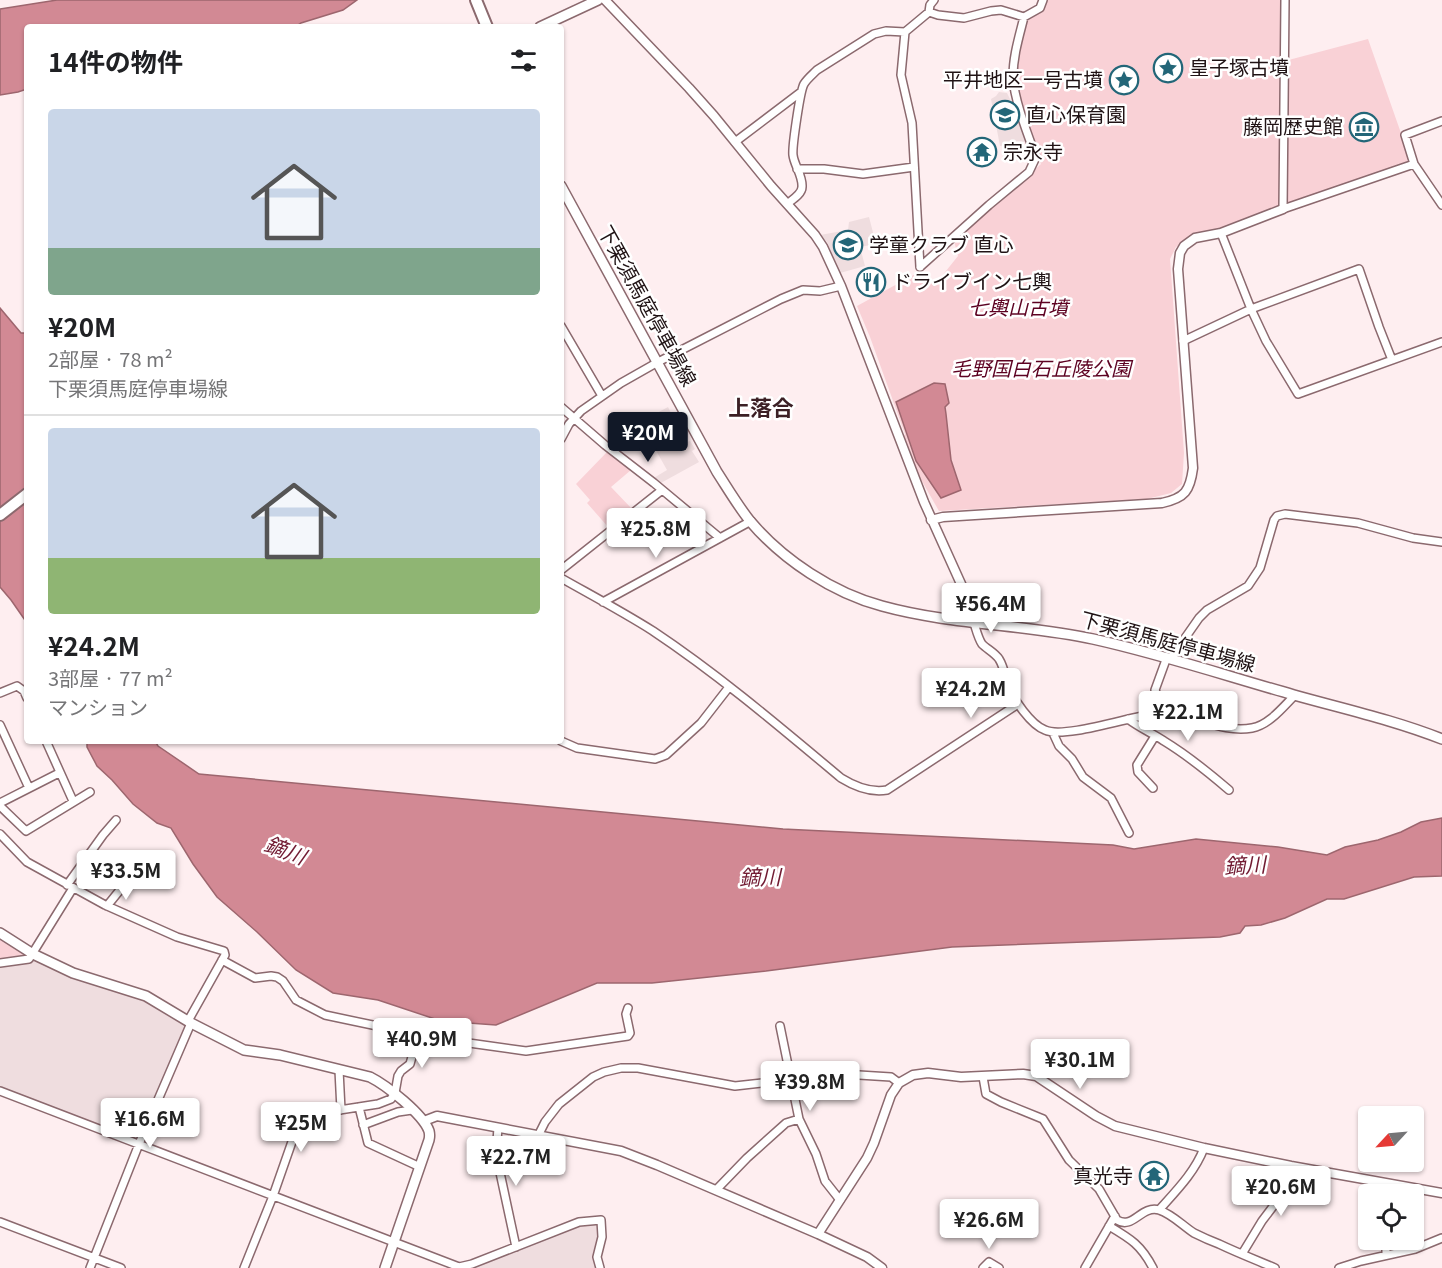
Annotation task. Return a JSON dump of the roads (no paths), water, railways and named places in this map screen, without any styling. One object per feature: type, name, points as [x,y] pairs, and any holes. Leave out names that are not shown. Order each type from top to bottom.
[{"type":"main road","points":[[476,0],[486,24]]},
{"type":"main road","points":[[546,24],[598,0]]},
{"type":"main road","name":"下栗須馬庭停車場線","points":[[564,191],[717,472],[751,521],[771,543],[820,579],[848,594],[882,606],[974,623],[1078,636],[1169,657],[1413,728],[1442,739]]},
{"type":"main road","points":[[0,515],[24,496]]},
{"type":"main road","points":[[0,933],[33,954],[73,973],[146,996],[244,1050],[280,1055],[370,1077],[395,1094],[424,1121],[430,1135],[385,1268]]},
{"type":"street","points":[[605,0],[689,88],[823,247],[841,286],[931,520],[970,603],[980,642],[998,657],[1008,686],[1018,704],[1036,725],[1053,733],[1084,729],[1128,718],[1173,713],[1213,725],[1239,729],[1254,728],[1264,723],[1295,695]]},
{"type":"street","points":[[787,204],[800,192],[802,186],[793,154],[793,143],[804,84],[817,70],[873,34],[886,31],[905,32],[929,12],[934,0]]},
{"type":"street","points":[[929,12],[964,18],[1001,10],[1024,17],[1040,8],[1043,0]]},
{"type":"street","points":[[1283,209],[1285,0]]},
{"type":"street","points":[[905,32],[901,75],[912,123],[920,267],[988,205],[1029,172],[1036,158],[1018,102],[1013,78],[1015,55],[1024,17]]},
{"type":"street","points":[[735,142],[801,92]]},
{"type":"street","points":[[1442,121],[1405,135],[1414,164],[1442,205]]},
{"type":"street","points":[[931,520],[943,517],[1162,503],[1175,500],[1184,494],[1191,483],[1192,468],[1178,269],[1180,253],[1195,238],[1221,233],[1414,164]]},
{"type":"street","points":[[797,169],[824,169],[863,174],[915,167]]},
{"type":"street","points":[[1221,233],[1266,341],[1298,394],[1442,342]]},
{"type":"street","points":[[1183,341],[1251,309],[1359,269],[1392,360]]},
{"type":"street","points":[[564,434],[574,418],[602,396],[658,362],[781,299],[803,290],[820,291],[841,286]]},
{"type":"street","points":[[564,331],[602,396]]},
{"type":"street","points":[[564,410],[605,446],[720,538]]},
{"type":"street","points":[[564,568],[662,490]]},
{"type":"street","points":[[1173,713],[1173,701],[1157,695],[1155,690],[1169,657],[1207,610],[1248,586],[1260,568],[1274,520],[1280,515],[1358,523],[1413,538],[1442,543]]},
{"type":"street","points":[[603,602],[751,521]]},
{"type":"street","points":[[564,580],[652,631],[729,687],[854,786],[879,791],[887,790],[1018,704]]},
{"type":"street","points":[[0,693],[17,686],[24,691]]},
{"type":"street","points":[[564,742],[577,748],[661,758],[702,723],[729,687]]},
{"type":"street","points":[[1128,718],[1197,763],[1229,790]]},
{"type":"street","points":[[0,724],[29,788]]},
{"type":"street","points":[[1053,733],[1059,746],[1072,759],[1083,777],[1112,798],[1129,833]]},
{"type":"street","points":[[1153,788],[1138,772],[1137,765],[1155,736]]},
{"type":"street","points":[[47,744],[73,801]]},
{"type":"street","points":[[59,773],[0,804],[26,831],[90,792]]},
{"type":"street","points":[[0,963],[29,959],[70,887],[103,835],[116,820]]},
{"type":"street","points":[[0,834],[27,862],[70,887],[177,937],[224,951],[225,954],[190,1022],[90,1268]]},
{"type":"street","points":[[107,906],[128,880]]},
{"type":"street","points":[[222,960],[255,978],[276,977],[283,981],[296,1000],[325,1015],[392,1027],[418,1035],[526,1051],[628,1036],[630,1033],[626,1014],[628,1008]]},
{"type":"street","points":[[780,1026],[799,1119],[816,1154],[825,1181],[840,1200]]},
{"type":"street","points":[[244,1268],[273,1196],[301,1116],[378,1104],[391,1099],[395,1094],[398,1076],[410,1065],[418,1035]]},
{"type":"street","points":[[538,1137],[545,1122],[559,1104],[593,1077],[621,1068],[638,1068],[735,1086],[832,1075],[891,1077],[899,1083]]},
{"type":"street","points":[[339,1070],[340,1110]]},
{"type":"street","points":[[818,1234],[867,1158],[891,1095],[899,1083],[913,1075],[983,1077],[1023,1074],[1036,1076],[1115,1126],[1204,1148],[1384,1184]]},
{"type":"street","points":[[983,1077],[986,1094],[1043,1119],[1069,1160],[1099,1189],[1115,1216],[1122,1223],[1126,1223],[1145,1211],[1159,1210],[1196,1234],[1275,1268]]},
{"type":"street","points":[[0,1091],[459,1267],[579,1222],[601,1220],[602,1237],[597,1257],[600,1268]]},
{"type":"street","points":[[359,1107],[368,1143],[420,1167]]},
{"type":"street","points":[[363,1125],[398,1112],[412,1110]]},
{"type":"street","points":[[424,1121],[437,1116],[621,1151],[818,1234],[867,1257],[882,1268]]},
{"type":"street","points":[[716,1190],[786,1123],[799,1119]]},
{"type":"street","points":[[498,1128],[496,1154],[516,1247]]},
{"type":"street","points":[[1159,1210],[1187,1178],[1200,1160],[1204,1148]]},
{"type":"street","points":[[1242,1254],[1262,1221],[1281,1196],[1291,1166]]},
{"type":"street","points":[[1424,1190],[1442,1193]]},
{"type":"street","points":[[1085,1268],[1115,1216]]},
{"type":"street","points":[[0,1222],[121,1268]]},
{"type":"street","points":[[1109,1226],[1132,1239],[1147,1256],[1153,1268]]},
{"type":"street","points":[[1339,1268],[1415,1249],[1442,1238]]},
{"type":"street","points":[[1386,1250],[1386,1255]]},
{"type":"street","points":[[983,1268],[989,1262],[999,1268]]},
{"type":"water","points":[[57,0],[357,0],[343,10],[300,24],[24,24],[24,90],[0,95],[0,9]]},
{"type":"water","points":[[0,308],[21,333],[24,333],[24,619],[0,587]]},
{"type":"water","points":[[934,383],[945,384],[949,403],[945,407],[951,460],[961,490],[941,498],[916,461],[896,402]]},
{"type":"water","name":"鏑川","points":[[87,744],[157,744],[199,774],[783,829],[1113,845],[1134,849],[1196,839],[1278,847],[1327,855],[1345,847],[1401,832],[1421,822],[1442,818],[1442,876],[1414,877],[1344,899],[1327,899],[1285,918],[1261,925],[1245,926],[1240,933],[1220,937],[952,947],[652,983],[597,983],[496,1025],[441,1021],[378,1000],[333,993],[296,970],[217,897],[171,828],[157,823],[133,804],[97,766]]},
{"type":"place","name":"皇子塚古墳","points":[[1168,68]]},
{"type":"place","name":"平井地区一号古墳","points":[[1124,80]]},
{"type":"place","name":"直心保育園","points":[[1005,115]]},
{"type":"place","name":"藤岡歴史館","points":[[1364,127]]},
{"type":"place","name":"宗永寺","points":[[982,152]]},
{"type":"place","name":"学童クラブ 直心","points":[[848,245]]},
{"type":"place","name":"ドライブイン七輿","points":[[871,282]]},
{"type":"place","name":"真光寺","points":[[1154,1176]]},
{"type":"district","name":"上落合","points":[[761,408]]},
{"type":"park label","name":"七輿山古墳","points":[[1018,308]]},
{"type":"park label","name":"毛野国白石丘陵公園","points":[[1041,369]]}]
